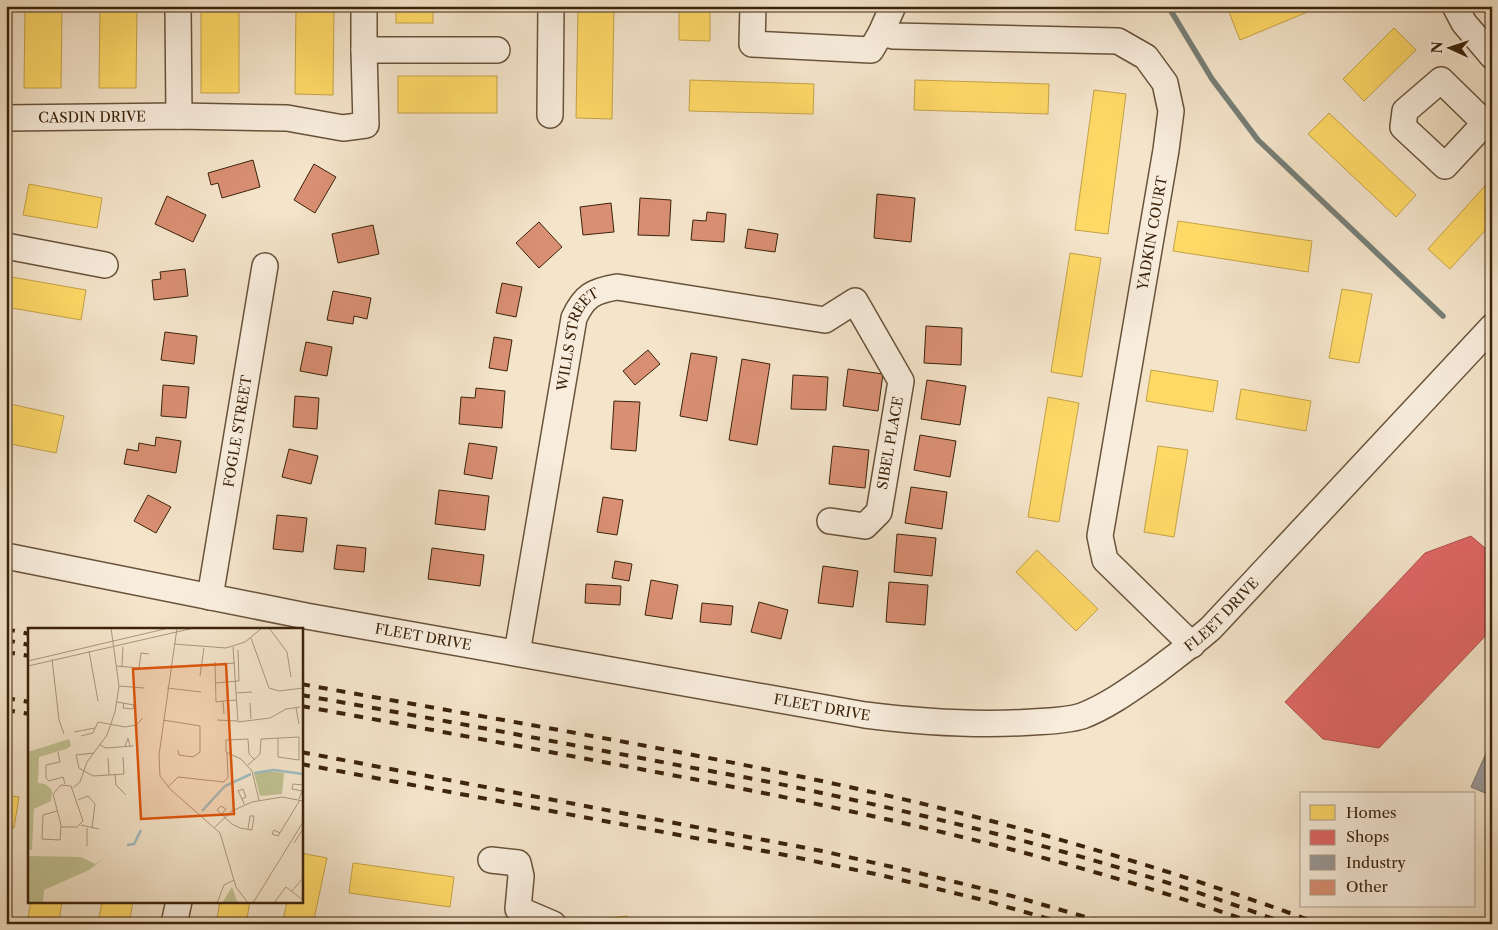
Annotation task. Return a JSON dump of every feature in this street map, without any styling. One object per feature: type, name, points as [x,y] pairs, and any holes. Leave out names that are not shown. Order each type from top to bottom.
[{"type":"street","points":[[178,6],[180,116]]},
{"type":"street","points":[[364,6],[364,50],[497,50]]},
{"type":"street","points":[[550,115],[551,6]]},
{"type":"street","name":"YADKIN COURT","points":[[753,6],[752,44],[876,42],[894,36],[1118,41],[1146,57],[1165,83],[1171,111],[1166,150],[1100,536],[1105,560],[1192,645]]},
{"type":"street","points":[[876,42],[893,6]]},
{"type":"street","points":[[1454,6],[1464,23],[1492,56]]},
{"type":"street","name":"CASDIN DRIVE","points":[[6,118],[180,116],[287,118],[343,128],[366,125],[364,50]]},
{"type":"street","points":[[6,246],[105,264]]},
{"type":"street","name":"FOGLE STREET","points":[[210,597],[265,266]]},
{"type":"street","name":"WILLS STREET","points":[[517,653],[574,318],[590,295],[601,290],[617,287],[825,320],[856,301]]},
{"type":"street","name":"SIBEL PLACE","points":[[830,521],[865,526],[879,512],[901,381],[856,301]]},
{"type":"street","name":"FLEET DRIVE","points":[[6,556],[210,597],[865,714],[962,724],[1058,721],[1080,717],[1128,692],[1192,645],[1211,628],[1492,326]]},
{"type":"street","points":[[491,860],[518,863],[521,876],[518,909],[553,924]]},
{"type":"street","points":[[174,924],[179,902]]},
{"type":"building: Homes","points":[[25,6],[62,6],[61,88],[24,88]]},
{"type":"building: Homes","points":[[100,6],[137,6],[136,88],[99,88]]},
{"type":"building: Homes","points":[[201,6],[239,6],[239,93],[201,93]]},
{"type":"building: Homes","points":[[296,6],[334,6],[333,95],[295,94]]},
{"type":"building: Homes","points":[[396,6],[433,6],[433,23],[396,23]]},
{"type":"building: Homes","points":[[578,6],[614,6],[612,119],[576,118]]},
{"type":"building: Homes","points":[[679,6],[710,6],[710,41],[679,40]]},
{"type":"building: Homes","points":[[800,6],[830,6],[830,8],[800,8]]},
{"type":"building: Homes","points":[[1242,6],[1322,6],[1240,40],[1229,12]]},
{"type":"building: Homes","points":[[1394,28],[1416,50],[1364,101],[1343,79]]},
{"type":"building: Homes","points":[[398,76],[497,76],[497,113],[398,113]]},
{"type":"building: Homes","points":[[690,80],[814,84],[813,114],[689,111]]},
{"type":"building: Homes","points":[[915,80],[1049,84],[1048,114],[914,110]]},
{"type":"building: Homes","points":[[1094,90],[1126,94],[1108,234],[1075,230]]},
{"type":"building: Homes","points":[[1329,113],[1416,195],[1396,217],[1308,134]]},
{"type":"building: Homes","points":[[1492,178],[1492,223],[1450,269],[1428,249]]},
{"type":"building: Homes","points":[[29,184],[102,198],[97,228],[23,215]]},
{"type":"building: Homes","points":[[1178,221],[1312,241],[1308,272],[1173,251]]},
{"type":"building: Homes","points":[[1070,253],[1101,258],[1082,377],[1051,372]]},
{"type":"building: Homes","points":[[6,276],[86,290],[81,320],[6,307]]},
{"type":"building: Homes","points":[[1342,289],[1372,294],[1359,363],[1329,358]]},
{"type":"building: Homes","points":[[1151,370],[1218,381],[1213,412],[1146,401]]},
{"type":"building: Homes","points":[[1241,389],[1311,401],[1306,431],[1236,419]]},
{"type":"building: Homes","points":[[1048,397],[1079,403],[1059,522],[1028,517]]},
{"type":"building: Homes","points":[[6,403],[64,416],[56,453],[6,443]]},
{"type":"building: Homes","points":[[1158,446],[1188,450],[1174,537],[1144,532]]},
{"type":"building: Homes","points":[[1037,550],[1098,609],[1076,631],[1016,572]]},
{"type":"building: Homes","points":[[6,795],[19,797],[14,828],[6,827]]},
{"type":"building: Homes","points":[[302,853],[327,858],[313,924],[296,924],[283,921],[287,902],[302,902]]},
{"type":"building: Homes","points":[[353,863],[454,877],[450,907],[349,893]]},
{"type":"building: Homes","points":[[31,902],[62,902],[59,923],[28,917]]},
{"type":"building: Homes","points":[[102,902],[133,902],[129,924],[98,924]]},
{"type":"building: Homes","points":[[220,902],[250,902],[246,924],[216,924]]},
{"type":"building: Homes","points":[[627,916],[628,924],[596,924],[596,920]]},
{"type":"building: Shops","points":[[1471,536],[1492,554],[1492,629],[1379,748],[1323,739],[1285,702],[1425,553]]},
{"type":"building: Industry","points":[[1492,740],[1492,796],[1471,787]]},
{"type":"building: Other","points":[[253,160],[260,187],[222,198],[218,183],[211,185],[208,173]]},
{"type":"building: Other","points":[[314,164],[336,177],[315,213],[294,200]]},
{"type":"building: Other","points":[[877,194],[915,198],[911,242],[874,238]]},
{"type":"building: Other","points":[[167,196],[206,215],[193,242],[155,224]]},
{"type":"building: Other","points":[[640,198],[671,200],[669,236],[638,235]]},
{"type":"building: Other","points":[[611,203],[614,232],[583,235],[580,207]]},
{"type":"building: Other","points":[[707,212],[726,214],[724,242],[691,240],[693,220],[706,221]]},
{"type":"building: Other","points":[[539,222],[562,247],[539,268],[516,243]]},
{"type":"building: Other","points":[[373,225],[379,254],[338,263],[332,234]]},
{"type":"building: Other","points":[[748,229],[778,234],[775,252],[745,248]]},
{"type":"building: Other","points":[[185,269],[188,296],[154,300],[152,280],[161,279],[160,272]]},
{"type":"building: Other","points":[[502,283],[522,287],[516,317],[496,313]]},
{"type":"building: Other","points":[[333,291],[371,298],[367,319],[354,316],[353,324],[327,320]]},
{"type":"building: Other","points":[[926,326],[962,328],[961,365],[924,363]]},
{"type":"building: Other","points":[[165,332],[197,336],[194,364],[161,360]]},
{"type":"building: Other","points":[[494,337],[512,340],[507,371],[489,368]]},
{"type":"building: Other","points":[[306,342],[332,347],[327,376],[300,371]]},
{"type":"building: Other","points":[[648,350],[660,364],[635,385],[623,371]]},
{"type":"building: Other","points":[[691,353],[717,357],[707,421],[680,416]]},
{"type":"building: Other","points":[[742,359],[770,364],[757,445],[729,440]]},
{"type":"building: Other","points":[[848,369],[883,374],[878,411],[843,406]]},
{"type":"building: Other","points":[[793,375],[828,377],[826,410],[791,409]]},
{"type":"building: Other","points":[[927,380],[966,386],[960,425],[921,419]]},
{"type":"building: Other","points":[[163,385],[189,387],[186,418],[161,416]]},
{"type":"building: Other","points":[[476,388],[505,391],[502,428],[459,424],[461,397],[475,398]]},
{"type":"building: Other","points":[[295,396],[319,398],[317,429],[293,427]]},
{"type":"building: Other","points":[[614,401],[640,402],[636,451],[611,449]]},
{"type":"building: Other","points":[[920,435],[956,441],[950,477],[914,470]]},
{"type":"building: Other","points":[[156,437],[181,441],[176,473],[124,464],[127,449],[138,451],[139,443],[155,446]]},
{"type":"building: Other","points":[[469,443],[497,447],[492,479],[464,474]]},
{"type":"building: Other","points":[[833,446],[869,450],[865,488],[829,484]]},
{"type":"building: Other","points":[[289,449],[318,456],[311,484],[282,477]]},
{"type":"building: Other","points":[[911,487],[947,492],[942,529],[905,523]]},
{"type":"building: Other","points":[[439,490],[489,496],[485,530],[435,524]]},
{"type":"building: Other","points":[[148,495],[171,507],[156,533],[134,521]]},
{"type":"building: Other","points":[[603,497],[623,500],[617,535],[597,532]]},
{"type":"building: Other","points":[[277,515],[307,518],[303,552],[273,549]]},
{"type":"building: Other","points":[[897,534],[936,538],[932,576],[894,572]]},
{"type":"building: Other","points":[[337,545],[366,548],[364,572],[334,569]]},
{"type":"building: Other","points":[[432,548],[484,555],[480,586],[428,579]]},
{"type":"building: Other","points":[[615,561],[632,564],[629,581],[612,578]]},
{"type":"building: Other","points":[[823,566],[858,571],[853,607],[818,603]]},
{"type":"building: Other","points":[[651,580],[678,585],[672,619],[645,615]]},
{"type":"building: Other","points":[[889,582],[928,585],[925,625],[886,622]]},
{"type":"building: Other","points":[[586,584],[621,586],[620,605],[585,603]]},
{"type":"building: Other","points":[[759,602],[788,610],[781,639],[751,632]]},
{"type":"building: Other","points":[[702,603],[733,606],[731,625],[700,622]]},
{"type":"waterway","points":[[1168,6],[1212,79],[1258,140],[1443,316]]},
{"type":"railway","points":[[6,629],[28,634]]},
{"type":"railway","points":[[6,640],[28,645]]},
{"type":"railway","points":[[6,652],[28,656]]},
{"type":"railway","points":[[302,684],[683,753],[911,801],[1015,827],[1118,856],[1320,924]]},
{"type":"railway","points":[[302,695],[763,781],[877,805],[1055,849],[1172,884],[1287,924]]},
{"type":"railway","points":[[6,698],[28,702]]},
{"type":"railway","points":[[302,706],[698,780],[913,825],[1019,851],[1125,881],[1256,924]]},
{"type":"railway","points":[[6,710],[28,714]]},
{"type":"railway","points":[[302,752],[822,851],[1016,897],[1110,924]]},
{"type":"railway","points":[[302,764],[780,854],[880,875],[979,899],[1067,924]]}]
